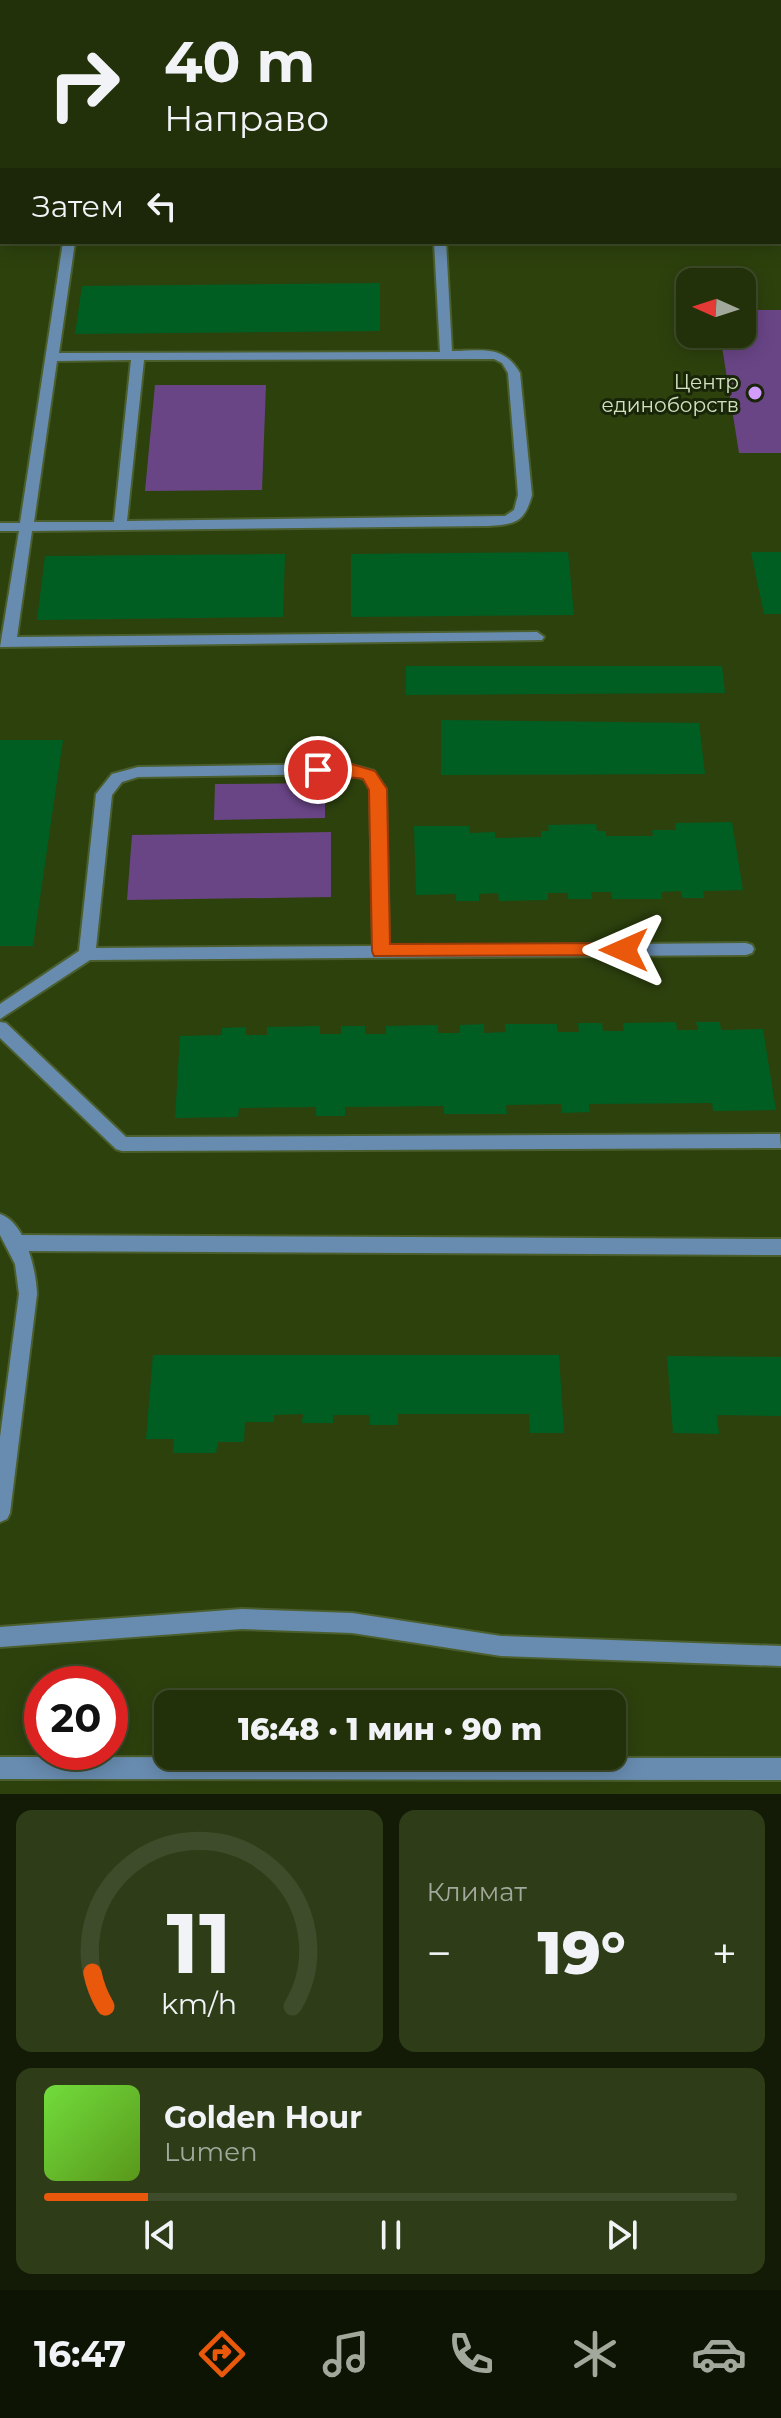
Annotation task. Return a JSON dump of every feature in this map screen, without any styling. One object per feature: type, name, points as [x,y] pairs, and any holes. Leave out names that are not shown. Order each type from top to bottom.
[{"type":"street","points":[[69,244],[26,526],[4,642],[537,637]]},
{"type":"street","points":[[440,244],[446,354]]},
{"type":"street","points":[[0,527],[509,520],[520,512],[525,495],[514,373],[507,361],[496,355],[52,357]]},
{"type":"street","points":[[120,525],[138,356]]},
{"type":"street","points":[[87,954],[104,794],[117,778],[138,772],[348,769],[369,775],[378,789],[381,951]]},
{"type":"street","points":[[0,1013],[87,954],[746,949]]},
{"type":"street","points":[[0,1028],[122,1144],[780,1141]]},
{"type":"street","points":[[0,1222],[18,1243],[28,1268],[28,1294],[0,1513]]},
{"type":"street","points":[[18,1243],[781,1247]]},
{"type":"street","points":[[0,1637],[242,1619],[352,1623],[501,1646],[781,1656]]},
{"type":"street","points":[[0,1768],[781,1769]]},
{"type":"shaded area","name":"Центр единоборств","points":[[756,310],[781,310],[781,453],[739,453],[722,348],[756,348]]},
{"type":"shaded area","points":[[155,385],[266,385],[262,490],[145,491]]},
{"type":"shaded area","points":[[325,783],[325,818],[214,820],[215,784]]},
{"type":"shaded area","points":[[331,832],[331,897],[127,900],[132,835]]},
{"type":"building","points":[[380,283],[380,331],[75,334],[82,286]]},
{"type":"building","points":[[568,552],[574,615],[351,617],[351,554]]},
{"type":"building","points":[[751,552],[781,552],[781,614],[764,614]]},
{"type":"building","points":[[285,554],[283,617],[37,620],[45,556]]},
{"type":"building","points":[[406,666],[722,666],[725,693],[406,695]]},
{"type":"building","points":[[441,720],[699,723],[705,774],[441,775]]},
{"type":"building","points":[[0,740],[63,740],[33,946],[0,946]]},
{"type":"building","points":[[732,822],[743,890],[703,891],[704,898],[682,898],[681,891],[661,892],[662,899],[612,899],[611,892],[591,892],[592,899],[568,899],[568,893],[548,893],[548,900],[499,901],[498,893],[479,894],[479,901],[456,901],[456,894],[416,895],[414,826],[469,826],[470,833],[495,832],[495,838],[541,837],[541,831],[549,831],[548,825],[596,824],[597,831],[606,831],[606,836],[653,836],[652,830],[676,830],[675,823]]},
{"type":"building","points":[[676,1022],[677,1030],[698,1030],[696,1022],[720,1022],[721,1030],[763,1029],[776,1110],[713,1111],[712,1103],[589,1104],[590,1112],[562,1113],[561,1104],[506,1105],[507,1114],[444,1114],[444,1106],[345,1107],[345,1116],[316,1116],[316,1107],[239,1108],[238,1117],[175,1118],[180,1036],[222,1035],[222,1028],[246,1027],[246,1035],[267,1035],[267,1027],[320,1026],[320,1034],[341,1034],[341,1026],[365,1026],[365,1034],[386,1034],[386,1026],[438,1025],[438,1033],[460,1033],[460,1025],[484,1024],[484,1033],[506,1032],[505,1024],[557,1024],[558,1032],[579,1032],[578,1023],[602,1023],[603,1031],[624,1031],[623,1023]]},
{"type":"building","points":[[153,1355],[559,1355],[564,1433],[530,1433],[529,1414],[398,1414],[398,1425],[370,1425],[370,1415],[333,1415],[333,1423],[302,1423],[303,1414],[274,1415],[274,1422],[245,1422],[244,1442],[218,1442],[216,1453],[173,1453],[174,1439],[146,1439]]},
{"type":"building","points":[[667,1356],[781,1357],[781,1416],[717,1415],[719,1434],[673,1433]]},
{"type":"place","name":"Центр единоборств","points":[[755,393]]},
{"type":"route","points":[[318,770],[348,769],[369,775],[378,789],[381,951],[624,950]]}]
